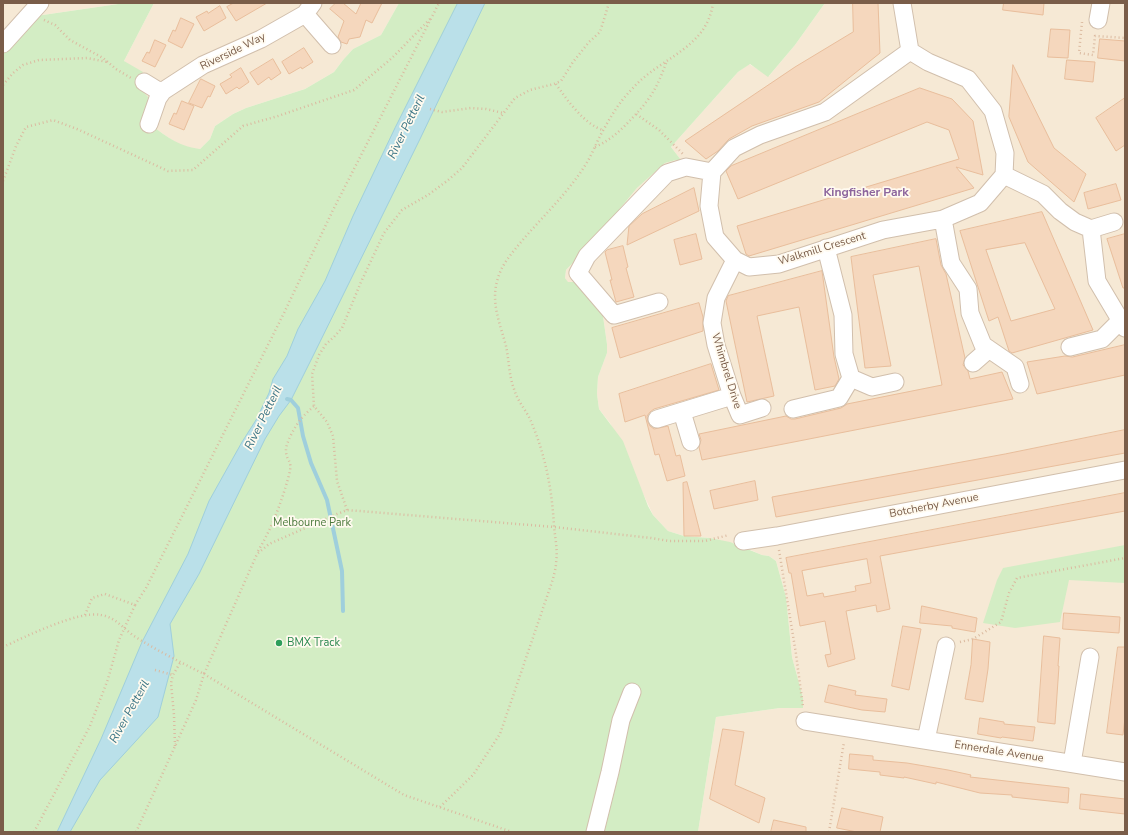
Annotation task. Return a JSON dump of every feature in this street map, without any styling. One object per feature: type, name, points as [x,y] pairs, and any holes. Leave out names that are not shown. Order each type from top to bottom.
[{"type":"street","points":[[3,44],[40,3]]},
{"type":"street","points":[[902,3],[910,51],[928,62],[968,79],[994,110],[1005,153],[1004,175],[1043,194],[1060,211],[1075,222],[1091,230],[1114,222]]},
{"type":"street","points":[[1098,20],[1101,3]]},
{"type":"street","name":"Riverside Way","points":[[162,91],[203,65],[261,39],[309,8],[332,45]]},
{"type":"street","points":[[735,260],[715,237],[709,206],[712,172],[734,148],[760,135],[825,112],[910,51]]},
{"type":"street","points":[[144,82],[157,90],[162,91],[149,124]]},
{"type":"street","points":[[659,302],[614,315],[578,273],[587,256],[667,173],[686,167],[712,172]]},
{"type":"street","name":"Walkmill Crescent","points":[[735,260],[749,266],[779,264],[883,230],[943,219],[980,203],[1004,175]]},
{"type":"street","points":[[943,219],[951,264],[968,289],[970,313],[983,345],[1015,367],[1020,384]]},
{"type":"street","points":[[1070,347],[1102,339],[1123,324],[1097,281],[1091,230]]},
{"type":"street","points":[[826,248],[843,315],[844,354],[852,378],[872,387],[895,382]]},
{"type":"street","name":"Whimbrel Drive","points":[[735,260],[716,298],[712,323],[716,345],[732,396],[740,415],[762,408]]},
{"type":"street","points":[[973,363],[989,349]]},
{"type":"street","points":[[793,409],[839,398],[852,378]]},
{"type":"street","points":[[657,420],[732,396]]},
{"type":"street","points":[[682,412],[691,442]]},
{"type":"street","name":"Botcherby Avenue","points":[[743,541],[777,536],[1125,470]]},
{"type":"street","points":[[926,740],[946,646]]},
{"type":"street","points":[[1072,763],[1090,657]]},
{"type":"street","points":[[595,832],[610,772],[620,720],[632,692]]},
{"type":"street","name":"Ennerdale Avenue","points":[[805,721],[1125,772]]},
{"type":"path","points":[[34,832],[90,726],[108,679],[118,640],[135,605],[146,588],[179,523],[274,334],[333,210],[439,3]]},
{"type":"path","points":[[347,510],[337,481],[333,436],[327,422],[314,406],[312,374],[319,355],[326,344],[342,328],[361,282],[384,233],[402,210],[428,195],[462,168],[516,98],[530,90],[556,84],[561,81],[577,57],[589,42],[600,32],[609,3]]},
{"type":"path","points":[[440,807],[473,775],[500,734],[553,579],[556,562],[551,494],[547,467],[529,418],[513,388],[506,347],[496,310],[494,292],[502,267],[528,234],[569,189],[586,164],[615,109],[646,75],[685,49],[701,32],[707,24],[713,3]]},
{"type":"path","points":[[28,16],[46,20],[55,25],[70,40],[103,58],[130,78],[144,82]]},
{"type":"path","points":[[3,181],[16,146],[26,127],[52,120],[77,129],[168,171],[193,170],[243,126],[278,116],[354,90],[392,58],[432,17]]},
{"type":"path","points":[[1098,20],[1083,20],[1079,53],[1093,55],[1095,36],[1125,38]]},
{"type":"path","points":[[3,85],[13,73],[23,65],[39,60],[87,58],[107,62]]},
{"type":"path","points":[[595,147],[607,142],[648,102],[658,85],[666,63]]},
{"type":"path","points":[[556,84],[578,112],[596,128],[603,130]]},
{"type":"path","points":[[430,109],[442,112],[470,108],[486,109],[503,113]]},
{"type":"path","points":[[636,114],[659,130],[682,151],[687,160],[686,167]]},
{"type":"path","points":[[136,832],[196,700],[204,674],[257,554],[268,535],[290,474],[291,464],[286,451],[288,442],[302,418],[314,406]]},
{"type":"path","points":[[257,554],[269,544],[347,510],[554,527],[669,541],[706,541],[741,532],[743,541]]},
{"type":"path","points":[[777,536],[805,721]]},
{"type":"path","points":[[946,646],[973,639],[1001,622],[1009,593],[1017,578],[1125,558]]},
{"type":"path","points":[[85,614],[92,598],[105,594],[135,605]]},
{"type":"path","points":[[3,646],[85,614],[100,614],[114,619],[134,636],[204,674],[404,795],[512,832]]},
{"type":"path","points":[[175,746],[171,683],[173,675],[180,662]]},
{"type":"path","points":[[155,670],[173,675]]},
{"type":"path","points":[[829,832],[847,728]]},
{"type":"shaded area","points":[[3,3],[125,3],[36,16],[3,44]]},
{"type":"shaded area","points":[[154,3],[399,3],[381,35],[353,49],[334,72],[305,89],[246,108],[233,114],[215,126],[210,139],[200,149],[188,148],[179,145],[146,122],[137,85],[124,61]]},
{"type":"shaded area","points":[[825,3],[1125,3],[1125,832],[698,832],[716,717],[780,708],[803,707],[803,698],[792,657],[786,597],[776,561],[769,556],[762,555],[739,545],[710,538],[684,536],[668,531],[653,515],[610,423],[599,409],[597,394],[598,377],[607,353],[603,316],[568,283],[565,278],[566,270],[588,247],[637,188],[665,163],[681,160],[671,147],[738,72],[749,64],[769,76],[795,45]]},
{"type":"green space","name":"Melbourne Park","points":[[125,3],[154,3],[124,61],[143,72],[137,85],[148,97],[146,122],[178,143],[200,149],[210,139],[215,126],[233,114],[246,108],[305,89],[334,72],[353,49],[381,35],[399,3],[825,3],[795,45],[768,77],[750,64],[738,72],[671,147],[681,160],[665,163],[637,188],[588,247],[566,270],[565,278],[568,282],[575,282],[598,305],[603,316],[607,353],[598,377],[597,394],[599,409],[623,441],[648,506],[653,515],[668,531],[684,536],[710,538],[730,542],[762,555],[769,556],[776,561],[786,597],[792,657],[803,698],[803,708],[780,708],[716,717],[698,832],[3,832],[3,44],[36,16]]},
{"type":"green space","points":[[1125,545],[1125,583],[1069,580],[1060,622],[1015,628],[983,623],[997,580],[1003,568]]},
{"type":"water","name":"River Petteril","points":[[458,3],[485,3],[420,139],[291,400],[265,439],[199,574],[170,624],[174,656],[158,717],[100,780],[70,832],[57,832],[101,739],[142,642],[188,554],[209,501],[256,420],[269,393],[273,379],[287,356],[298,329],[325,281],[353,216],[395,128]]},
{"type":"building","points":[[234,3],[267,3],[236,21],[227,7]]},
{"type":"building","points":[[336,3],[343,3],[356,14],[361,3],[382,3],[372,23],[366,20],[360,37],[349,39],[347,44],[341,42],[338,37],[344,21],[330,9]]},
{"type":"building","points":[[853,3],[878,3],[880,53],[819,102],[752,126],[729,139],[718,151],[706,159],[685,141],[795,67],[853,32]]},
{"type":"building","points":[[1004,3],[1044,3],[1043,15],[1003,10]]},
{"type":"building","points":[[220,6],[226,18],[204,31],[196,17],[207,11],[208,13]]},
{"type":"building","points":[[181,18],[194,24],[182,48],[168,41]]},
{"type":"building","points":[[1051,29],[1070,30],[1068,58],[1048,57]]},
{"type":"building","points":[[1100,39],[1125,41],[1125,61],[1098,58]]},
{"type":"building","points":[[155,40],[166,45],[155,67],[142,61],[147,52],[149,53]]},
{"type":"building","points":[[304,48],[313,62],[302,69],[301,67],[289,74],[282,62]]},
{"type":"building","points":[[273,59],[281,73],[271,80],[269,77],[258,85],[250,73]]},
{"type":"building","points":[[1067,60],[1095,62],[1093,82],[1065,79]]},
{"type":"building","points":[[1013,65],[1054,148],[1086,174],[1074,202],[1028,162],[1009,117]]},
{"type":"building","points":[[241,68],[249,82],[239,89],[237,87],[226,94],[220,84],[232,77],[230,75]]},
{"type":"building","points":[[201,79],[215,86],[210,97],[208,96],[202,108],[189,103]]},
{"type":"building","points":[[920,88],[952,99],[973,121],[983,175],[956,167],[974,188],[749,256],[746,254],[737,226],[959,159],[949,130],[927,122],[738,199],[726,171],[731,166]]},
{"type":"building","points":[[1125,98],[1125,145],[1116,151],[1096,118]]},
{"type":"building","points":[[182,101],[194,106],[184,130],[169,124]]},
{"type":"building","points":[[1116,184],[1121,200],[1088,209],[1084,193]]},
{"type":"building","points":[[694,188],[699,211],[627,245],[629,226],[642,214]]},
{"type":"building","points":[[1042,212],[1093,330],[1012,353],[1009,351],[998,317],[989,321],[960,231]],"holes":[[[1025,243],[1055,309],[1011,321],[986,250]]]},
{"type":"building","points":[[696,234],[702,259],[680,265],[674,240]]},
{"type":"building","points":[[1125,234],[1125,288],[1123,288],[1107,239]]},
{"type":"building","points":[[936,239],[941,265],[946,274],[965,358],[963,365],[968,371],[970,379],[1002,372],[1013,399],[702,460],[699,447],[701,440],[699,434],[786,416],[791,419],[795,419],[841,408],[847,404],[942,385],[919,266],[873,275],[891,366],[865,368],[851,257]]},
{"type":"building","points":[[623,246],[628,267],[626,268],[634,297],[616,302],[605,252],[607,250]]},
{"type":"building","points":[[822,271],[834,357],[839,379],[835,386],[815,390],[799,307],[757,316],[774,396],[747,402],[726,301],[728,296]]},
{"type":"building","points":[[699,303],[703,317],[703,331],[620,358],[612,328]]},
{"type":"building","points":[[1125,345],[1125,375],[1037,394],[1027,362],[1065,356],[1072,357]]},
{"type":"building","points":[[711,364],[719,390],[654,409],[647,416],[650,426],[654,429],[668,426],[676,456],[680,455],[685,476],[667,481],[659,454],[655,455],[645,415],[625,422],[619,394]]},
{"type":"building","points":[[1125,430],[1125,453],[776,517],[772,497],[1005,454]]},
{"type":"building","points":[[755,481],[758,500],[714,509],[710,491]]},
{"type":"building","points":[[687,482],[701,536],[684,536],[683,483]]},
{"type":"building","points":[[1125,493],[1125,511],[880,556],[890,609],[877,612],[876,605],[846,611],[855,659],[828,667],[825,655],[831,654],[825,621],[800,626],[791,573],[789,573],[786,558]],"holes":[[[867,559],[871,583],[855,586],[856,591],[824,597],[823,593],[807,596],[802,571]]]},
{"type":"building","points":[[922,606],[977,618],[975,632],[952,628],[952,626],[920,623]]},
{"type":"building","points":[[1064,613],[1120,617],[1119,633],[1063,629]]},
{"type":"building","points":[[903,626],[921,629],[909,690],[892,686]]},
{"type":"building","points":[[1044,636],[1060,638],[1055,724],[1038,722]]},
{"type":"building","points":[[973,639],[990,642],[983,702],[965,699],[971,665]]},
{"type":"building","points":[[1118,647],[1125,647],[1125,718],[1123,735],[1107,733]]},
{"type":"building","points":[[829,685],[856,691],[855,695],[887,699],[885,712],[862,710],[825,702]]},
{"type":"building","points":[[980,718],[1004,722],[1004,724],[1035,727],[1033,741],[978,734]]},
{"type":"building","points":[[723,729],[744,732],[735,785],[765,798],[759,823],[710,799]]},
{"type":"building","points":[[850,754],[873,756],[873,760],[907,763],[948,770],[971,775],[970,777],[1069,788],[1068,803],[1012,797],[1012,795],[980,793],[936,782],[936,784],[904,777],[880,775],[880,772],[849,769]]},
{"type":"building","points":[[1081,794],[1125,799],[1125,814],[1080,809]]},
{"type":"building","points":[[842,808],[883,817],[880,832],[857,832],[837,828]]},
{"type":"building","points":[[774,820],[806,827],[806,832],[771,832]]},
{"type":"waterway","name":"River Petteril","points":[[287,399],[291,400],[298,408],[303,436],[311,463],[327,500],[342,571],[343,611]]},
{"type":"place","name":"BMX Track","points":[[279,643]]},
{"type":"district","name":"Kingfisher Park","points":[[866,193]]}]
